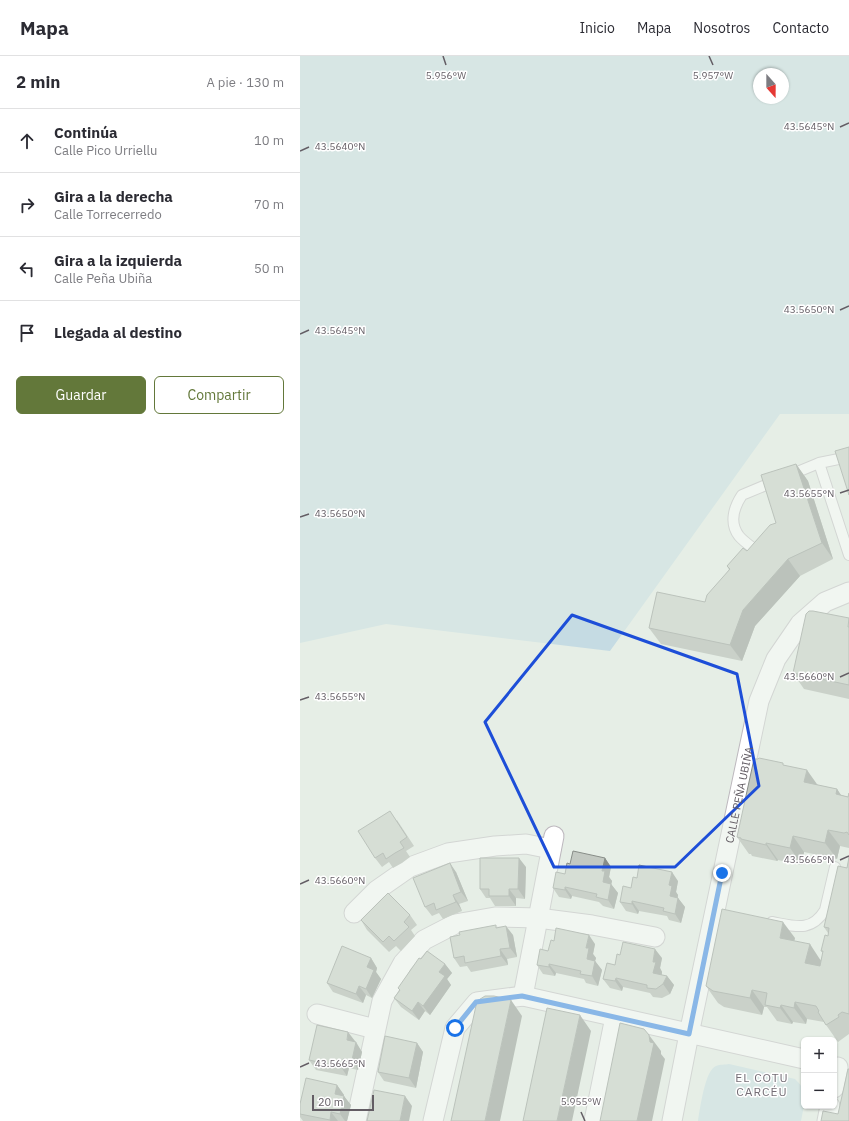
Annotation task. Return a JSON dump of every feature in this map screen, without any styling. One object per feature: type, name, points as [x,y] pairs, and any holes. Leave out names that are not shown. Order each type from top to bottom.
[{"type":"street","name":"CALLE PEÑA UBIÑA","points":[[672,1121],[689,1034],[719,911],[760,701],[776,658],[800,624],[825,602],[849,592]]},
{"type":"street","points":[[354,912],[377,890],[410,867],[448,853],[495,846],[552,843],[522,996]]},
{"type":"street","points":[[356,1121],[382,1001],[403,963],[424,940],[455,924],[495,917],[538,918],[592,925],[655,937]]},
{"type":"street","points":[[433,1121],[455,1028],[476,1002],[522,996],[801,1058]]},
{"type":"street","points":[[317,1014],[376,1029]]},
{"type":"street","points":[[594,1121],[615,1017]]},
{"type":"street","points":[[837,1078],[840,1067]]},
{"type":"street","points":[[827,1121],[829,1109]]},
{"type":"lane","points":[[758,552],[739,536],[735,527],[734,510],[742,495],[819,463],[849,457]]},
{"type":"lane","points":[[819,463],[849,555]]},
{"type":"lane","points":[[761,920],[800,927],[808,926],[815,922],[825,910],[835,867]]},
{"type":"highlighted area","points":[[572,615],[737,674],[759,786],[675,867],[554,867],[485,722]]},
{"type":"shaded area","points":[[300,56],[849,56],[849,414],[780,414],[610,651],[386,624],[300,643]]},
{"type":"shaded area","points":[[729,1064],[795,1079],[801,1086],[801,1109],[803,1109],[801,1121],[698,1121],[706,1082],[712,1069],[719,1065]]},
{"type":"building","points":[[849,447],[849,495],[835,451]]},
{"type":"building","points":[[796,464],[822,543],[788,559],[743,610],[730,645],[649,628],[657,592],[705,602],[707,595],[730,569],[727,566],[743,548],[747,551],[770,525],[776,523],[761,475]]},
{"type":"building","points":[[809,611],[849,618],[849,685],[793,673],[806,614]]},
{"type":"building","points":[[759,758],[807,770],[804,782],[837,789],[836,794],[848,797],[849,793],[849,835],[847,832],[844,833],[828,830],[825,843],[793,836],[790,848],[766,843],[766,845],[737,837],[754,759]]},
{"type":"building","points":[[390,811],[407,837],[400,842],[404,848],[386,859],[383,853],[375,858],[358,831]]},
{"type":"building","points":[[573,851],[605,858],[602,871],[605,871],[603,882],[611,884],[608,900],[596,897],[597,894],[565,887],[565,890],[553,888],[556,872],[565,874],[567,863],[570,864]]},
{"type":"building","points":[[849,857],[849,1014],[842,1012],[838,1015],[839,1017],[826,1025],[816,1006],[795,1002],[794,1008],[781,1005],[780,1008],[765,1005],[767,993],[752,990],[750,998],[713,991],[706,986],[722,909],[783,922],[780,938],[810,944],[805,963],[820,966],[823,951],[821,951],[825,935],[828,936],[829,928],[824,927],[838,866],[847,868]]},
{"type":"building","points":[[480,858],[519,858],[518,889],[509,889],[509,896],[489,896],[489,889],[480,889]]},
{"type":"building","points":[[450,863],[461,892],[453,895],[456,902],[436,910],[434,903],[425,907],[413,878]]},
{"type":"building","points":[[639,865],[672,872],[669,885],[672,886],[670,896],[678,898],[675,914],[663,911],[664,908],[632,901],[632,904],[620,902],[623,886],[631,888],[633,877],[637,878]]},
{"type":"building","points":[[388,893],[410,915],[404,922],[409,927],[394,941],[389,936],[383,942],[361,920]]},
{"type":"building","points":[[496,925],[496,928],[506,926],[510,948],[500,949],[501,956],[465,963],[464,956],[454,958],[450,937],[460,935],[459,932]]},
{"type":"building","points":[[556,928],[589,935],[586,948],[589,948],[587,959],[595,961],[592,976],[580,974],[581,971],[549,964],[549,967],[537,965],[540,949],[548,951],[551,940],[554,941]]},
{"type":"building","points":[[623,942],[655,949],[653,962],[656,962],[653,973],[667,976],[663,984],[656,989],[647,988],[647,985],[616,978],[615,981],[603,979],[607,963],[615,965],[617,954],[620,955]]},
{"type":"building","points":[[342,946],[371,958],[367,967],[374,970],[366,989],[359,986],[356,994],[327,983]]},
{"type":"building","points":[[427,951],[445,964],[439,972],[445,976],[423,1006],[418,1002],[412,1011],[394,998],[400,990],[398,988],[419,958],[421,959]]},
{"type":"building","points":[[485,996],[494,996],[511,1000],[485,1121],[451,1121],[477,1001]]},
{"type":"building","points":[[547,1008],[580,1015],[557,1121],[523,1121]]},
{"type":"building","points":[[620,1023],[644,1029],[649,1035],[650,1042],[654,1043],[637,1121],[600,1121]]},
{"type":"building","points":[[317,1025],[348,1032],[347,1040],[356,1042],[352,1060],[343,1059],[341,1067],[309,1060]]},
{"type":"building","points":[[385,1036],[417,1043],[409,1078],[378,1072]]},
{"type":"building","points":[[848,1069],[849,1121],[821,1121],[823,1111],[838,1114]]},
{"type":"building","points":[[306,1078],[337,1085],[335,1094],[344,1096],[340,1114],[331,1112],[330,1120],[300,1114],[300,1104]]},
{"type":"building","points":[[374,1090],[405,1096],[400,1121],[367,1121]]},
{"type":"district","name":"EL COTU CARCÉU","points":[[762,1085]]},
{"type":"route","points":[[455,1028],[476,1002],[522,996],[689,1034],[722,873]]}]
